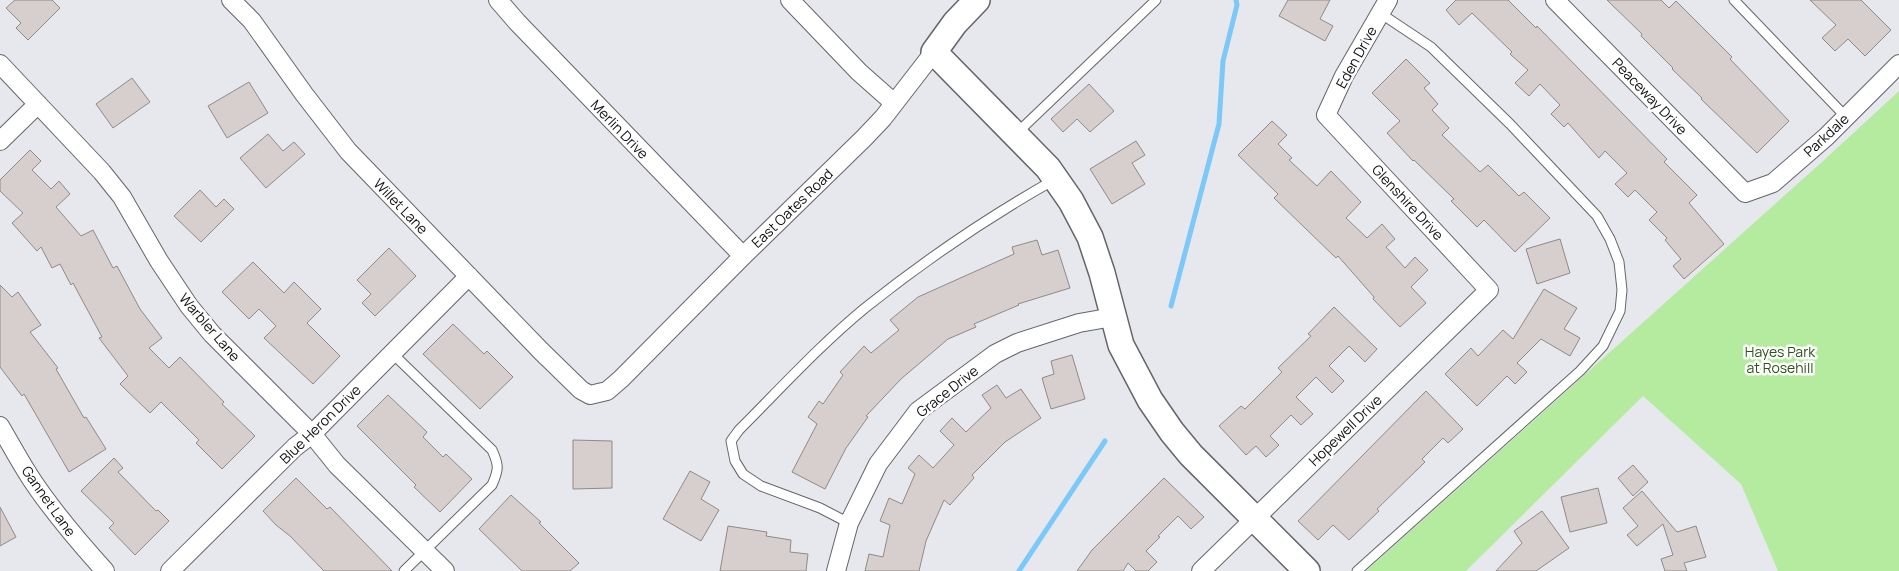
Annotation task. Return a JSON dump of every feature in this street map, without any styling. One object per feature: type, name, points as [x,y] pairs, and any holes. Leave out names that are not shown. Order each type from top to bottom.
[{"type":"street","name":"Willet Lane","points":[[231,0],[252,20],[348,151],[562,373],[590,396]]},
{"type":"street","name":"Merlin Drive","points":[[498,0],[743,256]]},
{"type":"street","points":[[790,0],[859,72],[894,103]]},
{"type":"street","name":"East Oates Road","points":[[590,396],[607,391],[621,379],[864,138],[894,103],[955,23],[977,0]]},
{"type":"street","name":"Peaceway Drive","points":[[1554,0],[1745,193]]},
{"type":"street","name":"Eden Drive","points":[[1326,115],[1344,76],[1384,7]]},
{"type":"street","points":[[934,52],[1048,168],[1071,201],[1090,236],[1121,345],[1150,400],[1172,432],[1191,455],[1307,571]]},
{"type":"street","name":"Warbler Lane","points":[[0,64],[102,172],[122,197],[159,261],[189,306],[212,334],[312,434],[337,465],[445,571]]},
{"type":"street","name":"Parkdale","points":[[1745,193],[1773,183],[1826,137],[1899,64]]},
{"type":"street","points":[[0,141],[38,104]]},
{"type":"street","name":"Glenshire Drive","points":[[1326,115],[1489,290]]},
{"type":"street","name":"Blue Heron Drive","points":[[170,571],[295,447],[312,434],[468,276]]},
{"type":"street","name":"Hopewell Drive","points":[[1202,571],[1489,290]]},
{"type":"street","name":"Grace Drive","points":[[836,571],[849,523],[878,464],[918,411],[995,354],[1017,343],[1079,323],[1114,317]]},
{"type":"street","name":"Gannet Lane","points":[[0,426],[30,477],[60,519],[105,571]]},
{"type":"lane","points":[[1015,134],[1156,0]]},
{"type":"lane","points":[[1734,0],[1846,116]]},
{"type":"lane","points":[[1357,571],[1580,371],[1603,346],[1620,311],[1622,290],[1619,262],[1610,239],[1597,216],[1510,124],[1432,47],[1384,7]]},
{"type":"lane","points":[[849,523],[820,508],[761,486],[743,474],[735,460],[732,442],[740,430],[804,364],[864,309],[915,270],[1009,205],[1056,179]]},
{"type":"lane","points":[[392,353],[492,450],[497,462],[497,472],[492,485],[404,571]]},
{"type":"green space","name":"Hayes Park at Rosehill","points":[[1899,91],[1899,571],[1778,571],[1741,484],[1643,396],[1466,571],[1366,571],[1823,161]]},
{"type":"building","points":[[15,0],[52,0],[60,8],[28,40],[16,28],[21,23],[6,8]]},
{"type":"building","points":[[1288,0],[1330,0],[1320,19],[1333,26],[1325,41],[1279,16]]},
{"type":"building","points":[[1456,0],[1508,0],[1536,28],[1537,26],[1667,159],[1664,162],[1697,195],[1689,203],[1724,244],[1684,279],[1673,266],[1681,259],[1665,240],[1667,238],[1649,220],[1657,212],[1635,190],[1628,197],[1615,184],[1627,173],[1605,151],[1599,158],[1568,123],[1564,127],[1551,114],[1560,105],[1540,84],[1529,96],[1515,83],[1528,70],[1510,54],[1512,52],[1472,13],[1459,25],[1446,10]]},
{"type":"building","points":[[1607,0],[1661,0],[1669,8],[1676,1],[1732,57],[1730,59],[1789,121],[1757,153],[1701,99],[1641,36],[1642,34]]},
{"type":"building","points":[[1810,0],[1861,0],[1891,30],[1865,56],[1848,39],[1835,51],[1822,38],[1836,25]]},
{"type":"building","points":[[1406,59],[1430,83],[1424,88],[1438,104],[1432,110],[1449,128],[1442,135],[1480,172],[1488,165],[1519,196],[1524,192],[1550,218],[1515,252],[1484,220],[1477,227],[1451,201],[1454,199],[1413,161],[1387,133],[1400,121],[1372,93]]},
{"type":"building","points":[[132,78],[150,102],[113,128],[96,104]]},
{"type":"building","points":[[249,82],[268,113],[227,138],[208,106]]},
{"type":"building","points":[[1089,84],[1114,111],[1090,132],[1077,119],[1063,132],[1051,119]]},
{"type":"building","points":[[1272,121],[1287,135],[1278,144],[1292,158],[1289,160],[1317,186],[1331,171],[1361,202],[1346,218],[1367,238],[1382,224],[1395,239],[1386,247],[1405,268],[1415,257],[1428,270],[1411,287],[1426,303],[1400,327],[1373,299],[1374,297],[1338,256],[1336,258],[1274,198],[1278,194],[1238,155]]},
{"type":"building","points":[[268,134],[283,151],[294,142],[305,154],[266,188],[240,158]]},
{"type":"building","points":[[1136,141],[1145,155],[1132,163],[1145,184],[1112,204],[1090,169]]},
{"type":"building","points":[[30,150],[41,161],[32,170],[51,189],[59,181],[70,194],[56,207],[81,236],[93,230],[113,268],[117,266],[140,309],[162,338],[149,348],[169,368],[180,357],[224,402],[222,404],[255,436],[222,469],[196,443],[199,440],[161,402],[150,413],[120,384],[128,376],[99,338],[102,337],[73,283],[71,285],[60,264],[52,268],[41,247],[37,251],[12,223],[23,213],[0,191],[0,180]]},
{"type":"building","points":[[200,190],[216,207],[224,199],[234,209],[201,242],[174,216]]},
{"type":"building","points":[[1560,239],[1570,273],[1537,284],[1526,249]]},
{"type":"building","points":[[1037,240],[1042,255],[1058,250],[1070,288],[1018,304],[974,324],[976,327],[948,339],[901,379],[866,416],[868,417],[846,448],[825,489],[792,472],[817,424],[808,417],[819,401],[823,404],[843,375],[840,372],[864,346],[871,353],[899,330],[890,320],[918,297],[1014,254],[1012,247]]},
{"type":"building","points":[[389,248],[416,276],[375,316],[362,303],[371,294],[357,280]]},
{"type":"building","points":[[253,262],[284,293],[294,282],[321,309],[307,323],[340,356],[313,384],[264,338],[276,326],[259,309],[249,319],[222,292]]},
{"type":"building","points":[[0,285],[12,297],[18,292],[41,325],[30,332],[58,368],[56,369],[84,418],[86,417],[106,449],[69,472],[24,394],[22,396],[0,367]]},
{"type":"building","points":[[1544,289],[1577,308],[1564,329],[1580,338],[1570,356],[1541,339],[1517,363],[1527,372],[1515,384],[1507,376],[1477,406],[1445,374],[1471,348],[1478,356],[1503,330],[1513,339]]},
{"type":"building","points":[[1334,307],[1377,349],[1365,362],[1349,346],[1329,366],[1344,381],[1332,393],[1316,377],[1296,397],[1313,414],[1301,425],[1291,415],[1270,436],[1279,445],[1266,457],[1256,446],[1246,455],[1219,426],[1241,406],[1245,409],[1282,372],[1278,368],[1311,336],[1308,334]]},
{"type":"building","points":[[453,324],[484,354],[487,351],[513,377],[480,409],[423,354]]},
{"type":"building","points":[[1072,355],[1085,399],[1051,409],[1042,378],[1054,374],[1051,361]]},
{"type":"building","points":[[997,385],[1006,398],[1021,389],[1041,418],[1005,442],[972,475],[974,478],[950,505],[944,500],[926,541],[919,571],[865,571],[869,554],[883,557],[890,525],[880,521],[889,498],[902,504],[915,474],[908,468],[919,455],[933,468],[954,445],[940,431],[952,418],[966,432],[991,408],[982,395]]},
{"type":"building","points":[[1426,391],[1463,429],[1448,443],[1443,438],[1422,459],[1425,462],[1377,509],[1379,511],[1349,540],[1333,525],[1318,540],[1298,521]]},
{"type":"building","points":[[388,395],[427,432],[423,437],[443,457],[446,454],[472,479],[440,512],[357,426]]},
{"type":"building","points":[[573,440],[612,441],[612,488],[573,489]]},
{"type":"building","points":[[114,458],[123,468],[118,472],[156,511],[158,510],[169,521],[135,555],[109,528],[114,523],[81,491]]},
{"type":"building","points":[[1633,465],[1648,482],[1633,496],[1618,478]]},
{"type":"building","points":[[690,471],[710,482],[701,499],[719,510],[701,541],[663,519]]},
{"type":"building","points":[[296,478],[327,509],[330,507],[392,571],[324,571],[290,536],[276,525],[263,511]]},
{"type":"building","points":[[1164,478],[1204,517],[1191,529],[1178,516],[1146,551],[1157,562],[1148,571],[1136,571],[1128,563],[1123,571],[1077,571],[1092,550]]},
{"type":"building","points":[[1598,488],[1607,523],[1570,532],[1561,497]]},
{"type":"building","points":[[1642,491],[1677,532],[1696,526],[1706,557],[1684,563],[1687,571],[1665,571],[1661,559],[1673,555],[1663,524],[1637,546],[1627,535],[1638,526],[1623,508]]},
{"type":"building","points":[[511,495],[541,522],[539,523],[579,563],[570,571],[522,571],[479,529]]},
{"type":"building","points":[[0,507],[16,537],[0,546]]},
{"type":"building","points":[[1542,511],[1569,548],[1536,571],[1496,571],[1522,543],[1514,531]]},
{"type":"building","points":[[728,526],[767,532],[766,536],[791,540],[790,552],[808,554],[806,571],[720,571]]},
{"type":"waterway","points":[[1171,306],[1219,124],[1223,61],[1237,5],[1236,0]]},
{"type":"waterway","points":[[1019,571],[1105,441]]}]
